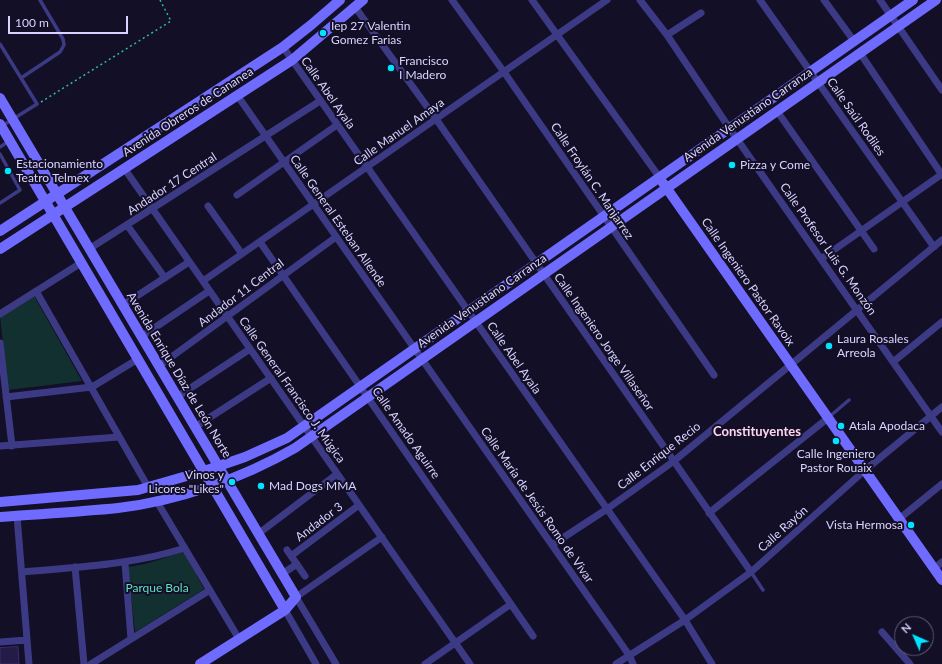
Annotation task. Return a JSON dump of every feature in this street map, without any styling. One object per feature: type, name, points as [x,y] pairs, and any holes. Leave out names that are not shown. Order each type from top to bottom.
[{"type":"street","name":"Avenida Obreros de Cananea","points":[[0,231],[282,47],[340,0]]},
{"type":"street","name":"Calle Froylán C. Manjarrez","points":[[452,0],[504,72],[603,218],[714,375]]},
{"type":"street","name":"Calle Ingeniero Pastor Ravoix","points":[[532,0],[660,178],[942,580]]},
{"type":"street","name":"Calle Manuel Amaya","points":[[203,282],[608,0]]},
{"type":"street","name":"Calle Profesor Luis G. Monzón","points":[[640,0],[667,35],[730,129],[942,432]]},
{"type":"street","name":"Calle Saúl Rodiles","points":[[760,0],[934,247]]},
{"type":"street","points":[[824,0],[854,41]]},
{"type":"street","points":[[880,0],[942,90]]},
{"type":"street","name":"Avenida Venustiano Carranza","points":[[0,502],[109,494],[148,487],[204,472],[266,449],[305,427],[913,0]]},
{"type":"street","points":[[937,0],[942,6]]},
{"type":"street","name":"Avenida Venustiano Carranza","points":[[0,517],[119,508],[212,485],[280,457],[312,437],[610,227],[937,0]]},
{"type":"street","name":"Avenida Obreros de Cananea","points":[[0,249],[292,60],[359,3]]},
{"type":"street","name":"Calle Ingeniero Jorge Villaseñor","points":[[359,3],[536,265],[751,572]]},
{"type":"street","points":[[667,35],[701,13]]},
{"type":"street","name":"Calle Abel Ayala","points":[[282,47],[685,620],[712,664]]},
{"type":"street","points":[[821,259],[942,174],[860,53]]},
{"type":"street","name":"Calle General Esteban Allende","points":[[237,96],[422,359]]},
{"type":"street","name":"Avenida Enrique Díaz de León Norte","points":[[0,98],[336,664]]},
{"type":"street","name":"Andador 17 Central","points":[[89,249],[320,101]]},
{"type":"street","points":[[777,111],[874,249]]},
{"type":"street","points":[[1,125],[316,664]]},
{"type":"street","points":[[237,195],[337,125]]},
{"type":"street","name":"Calle General Francisco J. Múgica","points":[[124,168],[470,664]]},
{"type":"street","points":[[208,206],[242,254]]},
{"type":"street","points":[[127,225],[165,278]]},
{"type":"street","name":"Andador 11 Central","points":[[159,366],[228,318],[283,275],[336,237]]},
{"type":"street","name":"Calle Enrique Recio","points":[[552,545],[607,509],[674,460],[942,240]]},
{"type":"street","name":"Calle Amado Aguirre","points":[[260,242],[533,636]]},
{"type":"street","points":[[123,305],[189,262]]},
{"type":"street","points":[[0,314],[81,263]]},
{"type":"street","points":[[36,290],[148,487]]},
{"type":"street","points":[[141,337],[209,291]]},
{"type":"street","points":[[893,362],[942,322]]},
{"type":"street","points":[[0,343],[12,446]]},
{"type":"street","points":[[177,397],[250,349]]},
{"type":"street","points":[[6,397],[92,387],[138,359]]},
{"type":"street","name":"Calle María de Jesús Romo de Vivar","points":[[422,359],[629,655],[633,664]]},
{"type":"street","points":[[195,427],[271,378]]},
{"type":"street","name":"Calle Rayón","points":[[616,664],[685,620],[751,572],[864,470],[942,407]]},
{"type":"street","points":[[710,513],[828,418]]},
{"type":"street","points":[[0,446],[118,436]]},
{"type":"street","points":[[258,534],[337,474]]},
{"type":"street","points":[[899,519],[942,484]]},
{"type":"street","points":[[156,500],[239,639]]},
{"type":"street","name":"Andador 3","points":[[305,576],[289,553],[359,505]]},
{"type":"street","points":[[17,516],[29,664]]},
{"type":"street","points":[[200,664],[285,610],[296,597],[382,537]]},
{"type":"street","points":[[22,572],[125,563],[159,556],[185,548]]},
{"type":"street","points":[[934,568],[942,562]]},
{"type":"street","points":[[125,563],[131,639]]},
{"type":"street","points":[[282,574],[297,564]]},
{"type":"street","points":[[75,567],[84,664]]},
{"type":"street","points":[[91,664],[210,590]]},
{"type":"street","points":[[425,664],[511,604]]},
{"type":"street","points":[[882,632],[910,664]]},
{"type":"street","points":[[0,642],[27,640]]},
{"type":"lane","points":[[21,78],[60,52],[64,45],[63,39],[40,0]]},
{"type":"lane","points":[[0,44],[37,104],[13,120],[1,125]]},
{"type":"lane","points":[[0,147],[10,141]]},
{"type":"lane","points":[[0,154],[20,190],[0,203]]},
{"type":"lane","points":[[828,418],[848,400]]},
{"type":"lane","points":[[751,572],[763,590]]},
{"type":"path","points":[[37,104],[171,21],[160,0]]},
{"type":"green space","points":[[33,294],[82,381],[8,390],[0,316]]},
{"type":"green space","name":"Parque Bola","points":[[184,552],[204,589],[135,632],[128,567],[145,564]]},
{"type":"building","points":[[18,647],[19,664],[0,664],[0,648]]},
{"type":"place","name":"Iep 27 Valentin Gomez Farias","points":[[323,33]]},
{"type":"place","name":"Francisco I Madero","points":[[391,68]]},
{"type":"place","name":"Pizza y Come","points":[[732,165]]},
{"type":"place","name":"Estacionamiento Teatro Telmex","points":[[8,171]]},
{"type":"place","name":"Laura Rosales Arreola","points":[[829,346]]},
{"type":"place","name":"Atala Apodaca","points":[[841,426]]},
{"type":"place","name":"Calle Ingeniero Pastor Rouaix","points":[[836,441]]},
{"type":"place","name":"Vinos y Licores \"Likes\"","points":[[232,482]]},
{"type":"place","name":"Mad Dogs MMA","points":[[261,486]]},
{"type":"place","name":"Vista Hermosa","points":[[911,525]]},
{"type":"district","name":"Constituyentes","points":[[757,432]]}]
